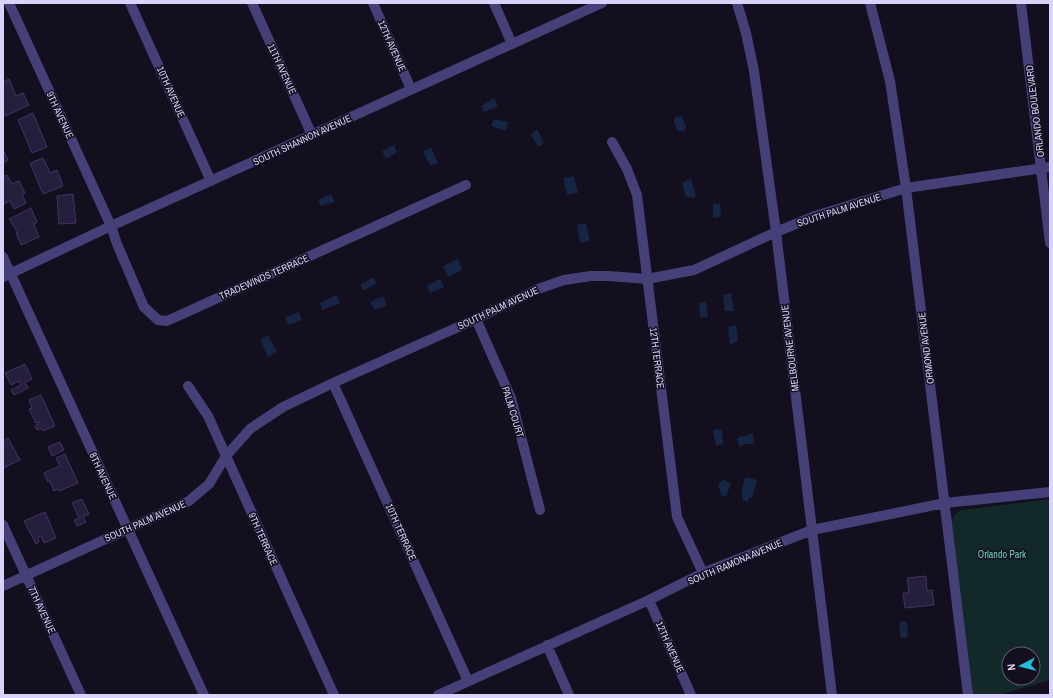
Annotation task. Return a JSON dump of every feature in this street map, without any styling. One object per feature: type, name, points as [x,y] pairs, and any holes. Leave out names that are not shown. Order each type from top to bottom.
[{"type":"street","name":"9TH AVENUE","points":[[9,3],[111,226]]},
{"type":"street","name":"10TH AVENUE","points":[[130,3],[211,181]]},
{"type":"street","name":"11TH AVENUE","points":[[252,3],[312,136]]},
{"type":"street","name":"12TH AVENUE","points":[[373,3],[411,89]]},
{"type":"street","points":[[494,3],[512,44]]},
{"type":"street","name":"SOUTH SHANNON AVENUE","points":[[7,275],[111,226],[602,3]]},
{"type":"street","name":"MELBOURNE AVENUE","points":[[737,3],[746,33],[754,71],[776,232],[832,695]]},
{"type":"street","name":"ORMOND AVENUE","points":[[870,3],[890,81],[906,188],[968,695]]},
{"type":"street","name":"ORLANDO BOULEVARD","points":[[1021,3],[1046,167],[1050,243]]},
{"type":"street","name":"12TH TERRACE","points":[[612,142],[627,169],[637,195],[677,517],[703,574]]},
{"type":"street","name":"SOUTH PALM AVENUE","points":[[3,586],[189,501],[209,484],[226,456],[250,429],[283,407],[538,289],[564,280],[590,276],[647,279],[694,270],[776,232],[815,216],[906,188],[1046,167]]},
{"type":"street","name":"TRADEWINDS TERRACE","points":[[111,226],[117,244],[144,307],[158,320],[167,321],[466,185]]},
{"type":"street","name":"8TH AVENUE","points":[[3,257],[7,275],[128,529],[204,695]]},
{"type":"street","name":"PALM COURT","points":[[476,319],[511,398],[540,510]]},
{"type":"street","name":"10TH TERRACE","points":[[333,383],[468,681]]},
{"type":"street","name":"9TH TERRACE","points":[[188,386],[208,416],[334,695]]},
{"type":"street","name":"SOUTH RAMONA AVENUE","points":[[443,694],[468,681],[649,600],[703,574],[812,530],[945,503],[1050,492]]},
{"type":"street","name":"7TH AVENUE","points":[[3,525],[81,695]]},
{"type":"street","name":"12TH AVENUE","points":[[649,600],[690,695]]},
{"type":"street","points":[[547,645],[569,695]]},
{"type":"green space","name":"Orlando Park","points":[[1050,499],[1050,680],[1041,683],[1041,646],[1001,646],[1001,686],[1030,686],[999,695],[971,695],[950,526],[954,515],[961,510]]},
{"type":"water","points":[[494,98],[498,106],[484,112],[481,106]]},
{"type":"water","points":[[682,116],[686,127],[684,131],[677,131],[674,120],[676,117]]},
{"type":"water","points":[[494,119],[508,122],[506,131],[491,126]]},
{"type":"water","points":[[537,129],[544,143],[538,147],[531,134]]},
{"type":"water","points":[[394,145],[397,152],[386,159],[382,151]]},
{"type":"water","points":[[431,147],[438,163],[430,166],[423,151]]},
{"type":"water","points":[[574,176],[578,193],[567,195],[563,178]]},
{"type":"water","points":[[691,179],[696,196],[693,198],[686,197],[682,184]]},
{"type":"water","points":[[331,194],[335,202],[321,206],[318,200]]},
{"type":"water","points":[[713,204],[720,204],[721,217],[713,218]]},
{"type":"water","points":[[586,223],[590,241],[580,243],[577,225]]},
{"type":"water","points":[[458,259],[462,270],[448,277],[443,266]]},
{"type":"water","points":[[374,277],[376,284],[363,291],[361,284]]},
{"type":"water","points":[[440,279],[444,287],[430,293],[427,286]]},
{"type":"water","points":[[731,293],[734,311],[725,311],[723,295]]},
{"type":"water","points":[[337,295],[340,303],[322,310],[320,303]]},
{"type":"water","points":[[383,296],[387,305],[374,310],[370,302]]},
{"type":"water","points":[[706,301],[708,317],[700,317],[699,303]]},
{"type":"water","points":[[299,312],[302,320],[288,325],[285,317]]},
{"type":"water","points":[[736,325],[738,341],[730,345],[728,327]]},
{"type":"water","points":[[268,335],[277,352],[268,357],[260,340]]},
{"type":"water","points":[[722,429],[723,444],[716,446],[713,430]]},
{"type":"water","points":[[753,433],[754,444],[746,444],[739,447],[737,438]]},
{"type":"water","points":[[745,477],[757,480],[752,498],[749,497],[748,502],[742,500],[743,496],[741,495]]},
{"type":"water","points":[[723,479],[731,484],[726,496],[722,497],[718,485]]},
{"type":"water","points":[[902,621],[907,622],[908,636],[905,638],[901,638],[899,623]]},
{"type":"building","points":[[9,79],[16,96],[23,93],[29,105],[5,116],[3,112],[3,82]]},
{"type":"building","points":[[33,113],[47,147],[32,153],[18,120]]},
{"type":"building","points":[[3,150],[8,160],[3,163]]},
{"type":"building","points":[[43,158],[50,173],[57,170],[63,186],[43,194],[30,163]]},
{"type":"building","points":[[7,175],[12,184],[19,181],[25,193],[22,195],[26,203],[14,209],[10,201],[3,204],[3,177]]},
{"type":"building","points":[[73,194],[76,223],[59,224],[57,196]]},
{"type":"building","points":[[31,208],[37,222],[34,224],[39,237],[21,245],[16,233],[18,233],[9,219]]},
{"type":"building","points":[[25,364],[32,379],[25,382],[28,388],[14,395],[11,390],[21,385],[19,381],[11,385],[5,373]]},
{"type":"building","points":[[41,395],[55,426],[43,431],[41,428],[37,430],[35,426],[39,424],[39,422],[36,423],[29,409],[32,408],[29,400]]},
{"type":"building","points":[[8,438],[20,460],[3,468],[3,439],[4,441]]},
{"type":"building","points":[[60,442],[64,450],[52,456],[48,447]]},
{"type":"building","points":[[65,454],[78,483],[59,491],[58,489],[54,491],[50,481],[48,482],[44,473],[60,466],[56,458]]},
{"type":"building","points":[[82,499],[89,514],[83,517],[86,522],[77,526],[74,520],[79,518],[72,503]]},
{"type":"building","points":[[45,512],[56,538],[44,543],[41,536],[38,537],[39,542],[36,544],[24,521]]},
{"type":"building","points":[[926,576],[927,591],[932,590],[934,605],[905,608],[903,593],[909,593],[907,578]]}]
